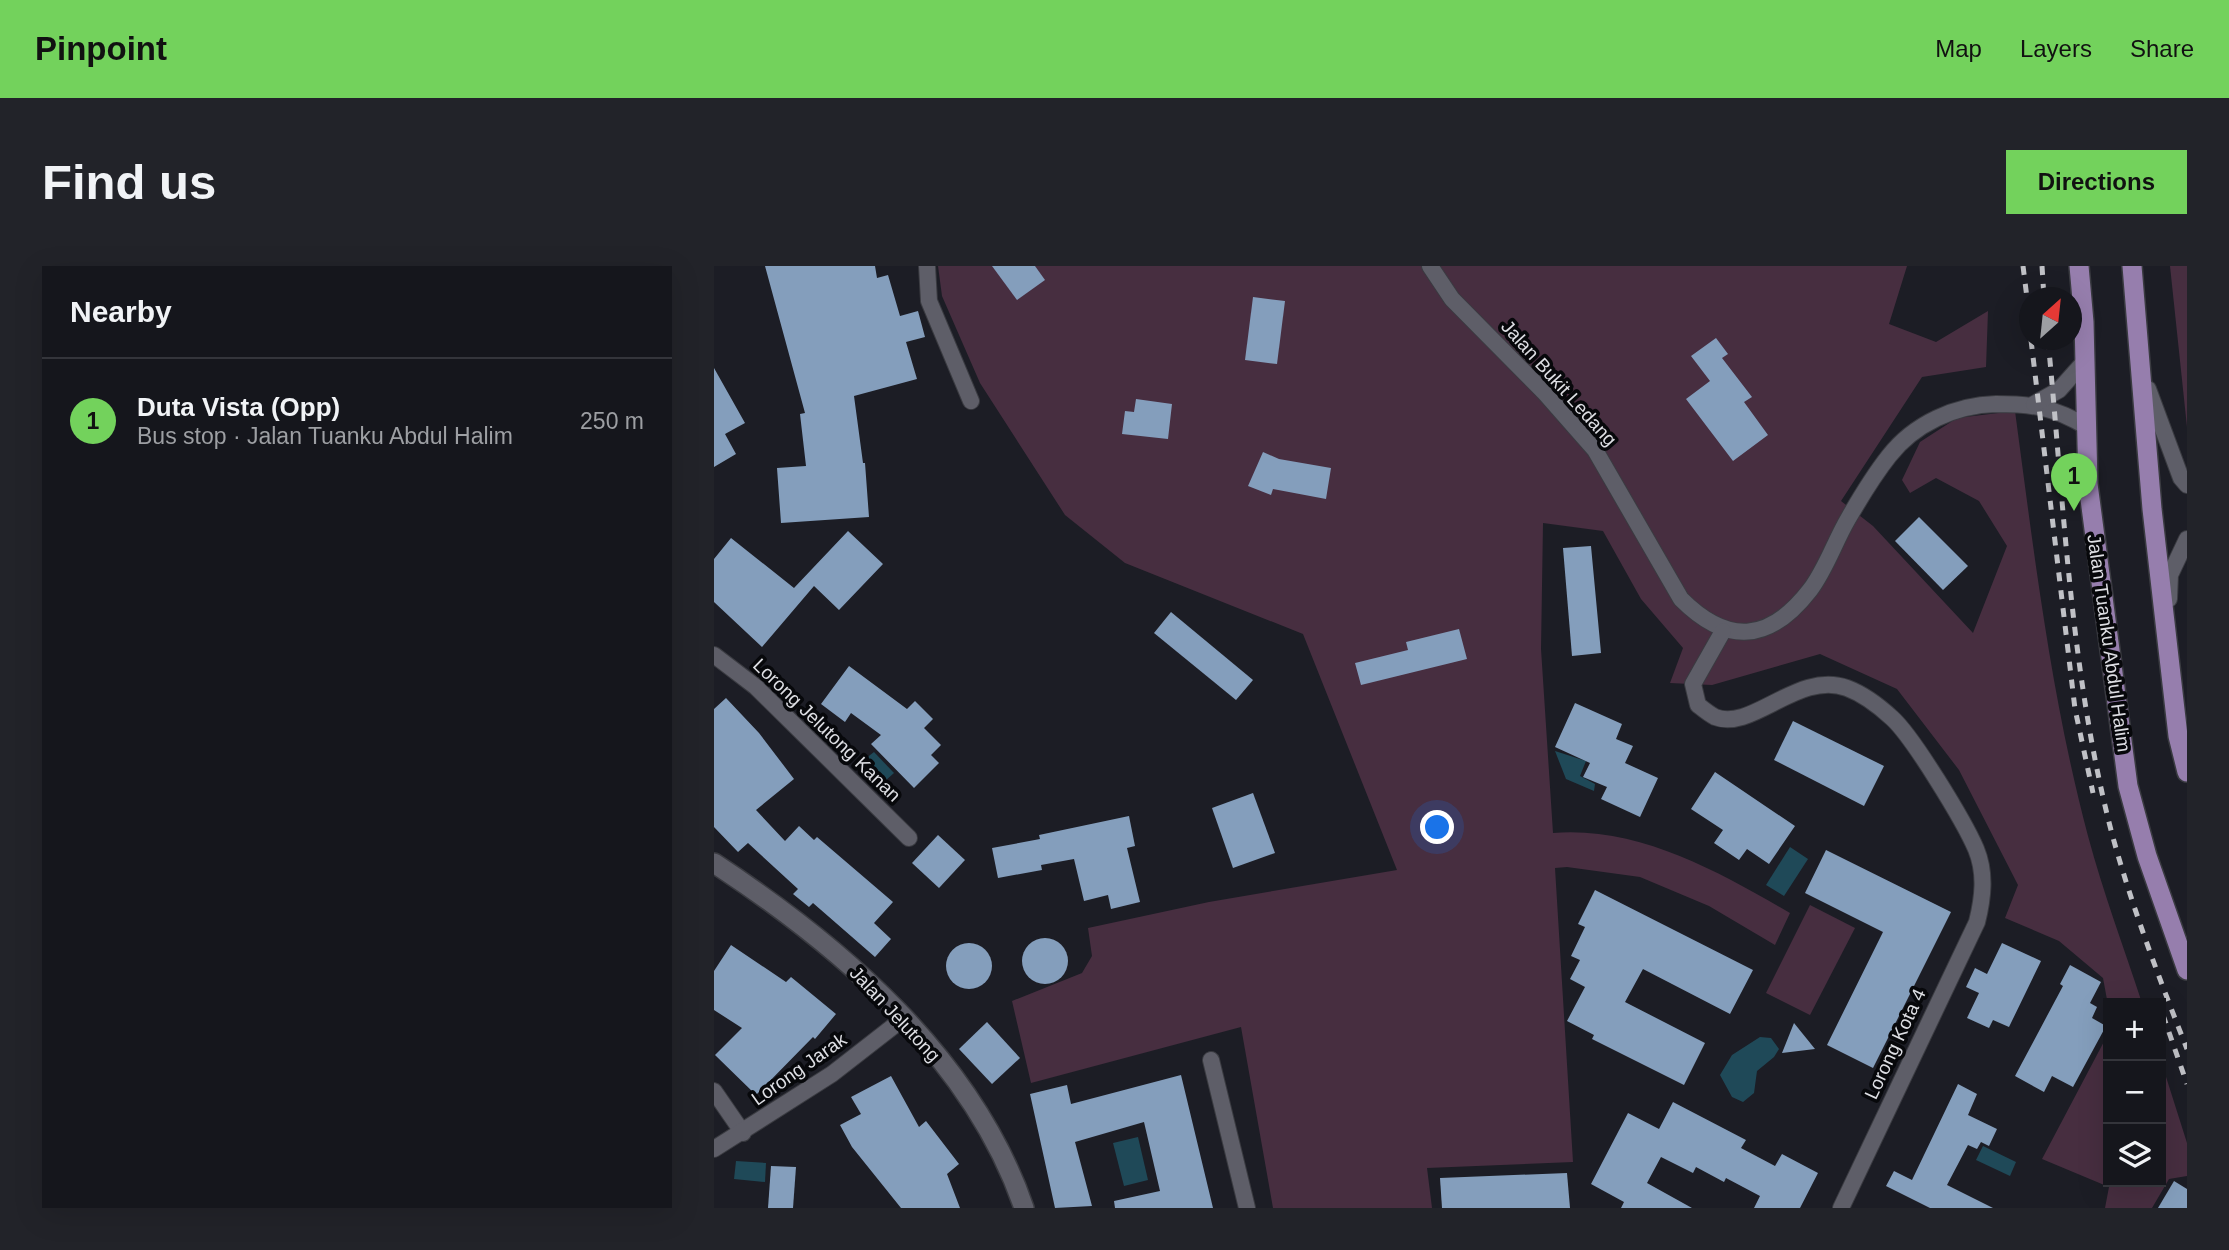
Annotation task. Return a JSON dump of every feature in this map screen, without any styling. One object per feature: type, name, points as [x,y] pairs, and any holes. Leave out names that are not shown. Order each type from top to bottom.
[{"type":"main road","name":"Jalan Tuanku Abdul Halim","points":[[2079,266],[2088,484],[2128,786],[2147,856],[2187,970]]},
{"type":"main road","points":[[2132,266],[2142,359],[2152,509],[2178,736],[2187,772]]},
{"type":"street","points":[[927,266],[929,301],[971,401]]},
{"type":"street","name":"Jalan Bukit Ledang","points":[[1430,266],[1452,299],[1544,392],[1595,450],[1681,599],[1701,619],[1723,631]]},
{"type":"street","points":[[2142,359],[2152,406],[2181,478],[2187,485]]},
{"type":"street","points":[[2034,404],[2059,390],[2085,361]]},
{"type":"street","points":[[1723,631],[1747,633],[1782,618],[1811,589],[1849,517],[1890,455],[1919,429],[1970,405],[2034,404],[2087,427]]},
{"type":"street","points":[[2168,652],[2170,575],[2187,539]]},
{"type":"street","name":"Lorong Kota 4","points":[[1723,631],[1693,684],[1698,705],[1716,718],[1734,720],[1799,690],[1823,684],[1846,688],[1871,702],[1894,720],[1937,783],[1976,849],[1984,897],[1977,922],[1841,1208]]},
{"type":"street","name":"Lorong Jelutong Kanan","points":[[714,655],[756,687],[909,838]]},
{"type":"street","name":"Jalan Jelutong","points":[[714,863],[838,954],[904,1018],[937,1055],[975,1111],[1012,1174],[1024,1208]]},
{"type":"street","name":"Lorong Jarak","points":[[714,1149],[832,1074],[904,1018]]},
{"type":"street","points":[[1211,1060],[1247,1208]]},
{"type":"street","points":[[714,1091],[743,1133]]},
{"type":"shaded area","points":[[938,266],[1907,266],[1889,324],[1936,342],[1988,311],[1986,367],[1922,377],[1841,501],[1873,526],[1973,633],[2007,546],[1979,501],[1936,478],[1910,493],[1902,480],[1920,442],[1957,418],[2015,411],[2045,625],[2075,784],[2094,857],[2140,998],[2107,998],[2103,978],[2059,941],[2005,918],[2018,885],[1959,770],[1897,689],[1820,654],[1712,685],[1670,683],[1683,648],[1641,599],[1603,531],[1543,523],[1541,649],[1553,833],[1585,833],[1647,844],[1735,882],[1790,913],[1775,945],[1709,906],[1640,877],[1567,867],[1555,868],[1573,1162],[1427,1168],[1432,1208],[1273,1208],[1241,1027],[1031,1083],[1012,1001],[1082,973],[1092,956],[1088,928],[1209,902],[1397,870],[1303,634],[1125,563],[1065,515],[980,383],[942,296]]},
{"type":"shaded area","points":[[2170,266],[2187,266],[2187,427]]},
{"type":"shaded area","points":[[1810,905],[1855,928],[1810,1015],[1766,993]]},
{"type":"shaded area","points":[[2103,1043],[2103,1184],[2042,1159]]},
{"type":"shaded area","points":[[2166,1077],[2187,1143],[2187,1176],[2169,1179],[2166,1184]]},
{"type":"shaded area","points":[[2109,1187],[2164,1187],[2152,1208],[2105,1208]]},
{"type":"water","points":[[1555,751],[1586,761],[1580,776],[1595,784],[1594,791],[1566,779]]},
{"type":"water","points":[[874,752],[894,773],[885,781],[865,759]]},
{"type":"water","points":[[1790,847],[1808,859],[1784,896],[1766,885]]},
{"type":"water","points":[[1760,1037],[1771,1038],[1779,1049],[1774,1057],[1757,1071],[1754,1093],[1743,1102],[1732,1097],[1720,1075],[1732,1055]]},
{"type":"water","points":[[1138,1137],[1148,1180],[1124,1186],[1113,1143]]},
{"type":"water","points":[[1983,1146],[2016,1162],[2010,1176],[1976,1160]]},
{"type":"water","points":[[736,1161],[766,1163],[765,1182],[734,1179]]},
{"type":"building","points":[[765,266],[875,266],[877,278],[888,275],[900,316],[918,311],[925,337],[906,342],[917,379],[854,396],[865,463],[869,517],[781,523],[777,468],[806,466],[800,414],[805,413]]},
{"type":"building","points":[[992,266],[1035,266],[1045,280],[1017,300]]},
{"type":"building","points":[[1253,297],[1285,301],[1277,364],[1245,360]]},
{"type":"building","points":[[1716,338],[1728,354],[1722,358],[1752,397],[1744,402],[1768,435],[1733,461],[1686,399],[1710,381],[1691,356]]},
{"type":"building","points":[[714,368],[745,423],[725,434],[736,454],[714,467]]},
{"type":"building","points":[[1136,399],[1172,404],[1168,439],[1122,434],[1125,411],[1134,412]]},
{"type":"building","points":[[1263,452],[1279,459],[1331,468],[1326,499],[1273,489],[1271,495],[1248,486]]},
{"type":"building","points":[[1919,517],[1968,566],[1943,590],[1895,541]]},
{"type":"building","points":[[848,531],[883,564],[839,610],[814,586],[762,647],[714,602],[714,559],[731,538],[794,588]]},
{"type":"building","points":[[1591,546],[1601,653],[1572,656],[1563,548]]},
{"type":"building","points":[[1171,612],[1253,680],[1236,700],[1154,633]]},
{"type":"building","points":[[1459,629],[1467,659],[1361,685],[1355,663],[1408,650],[1406,642]]},
{"type":"building","points":[[849,666],[907,709],[915,701],[933,719],[924,728],[941,745],[931,755],[939,763],[914,788],[871,744],[881,735],[851,713],[845,722],[821,704]]},
{"type":"building","points":[[726,698],[759,733],[794,779],[756,810],[785,841],[799,826],[814,840],[817,837],[893,902],[874,923],[891,939],[875,957],[813,903],[809,907],[793,894],[798,889],[748,843],[738,852],[714,827],[714,709]]},
{"type":"building","points":[[1575,703],[1622,724],[1616,739],[1633,746],[1625,763],[1658,778],[1640,817],[1601,799],[1607,787],[1583,777],[1590,763],[1555,747]]},
{"type":"building","points":[[1793,721],[1884,766],[1864,806],[1774,760]]},
{"type":"building","points":[[1715,772],[1795,826],[1769,864],[1747,849],[1739,860],[1714,843],[1723,830],[1691,809]]},
{"type":"building","points":[[1253,793],[1275,853],[1233,868],[1212,808]]},
{"type":"building","points":[[1129,816],[1135,846],[1127,848],[1140,902],[1111,909],[1108,895],[1084,901],[1074,859],[1041,865],[1042,870],[998,878],[992,848],[1040,839],[1039,835]]},
{"type":"building","points":[[938,835],[965,860],[939,888],[912,863]]},
{"type":"building","points":[[1826,850],[1951,912],[1873,1068],[1827,1045],[1883,932],[1805,893]]},
{"type":"building","points":[[1595,890],[1753,970],[1730,1014],[1643,969],[1625,1002],[1705,1043],[1684,1085],[1592,1039],[1594,1035],[1567,1021],[1585,987],[1570,979],[1580,960],[1571,956],[1585,927],[1578,924]]},
{"type":"building","points":[[1045,938],[1061,945],[1068,961],[1061,977],[1045,984],[1029,977],[1022,961],[1029,945]]},
{"type":"building","points":[[969,943],[985,950],[992,966],[985,982],[969,989],[953,982],[946,966],[953,950]]},
{"type":"building","points":[[2002,943],[2041,961],[2009,1027],[1993,1020],[1989,1028],[1967,1018],[1979,993],[1966,987],[1975,968],[1987,974]]},
{"type":"building","points":[[731,945],[786,982],[791,977],[836,1014],[815,1039],[813,1037],[756,1095],[715,1055],[742,1028],[714,1010],[714,971]]},
{"type":"building","points":[[2070,965],[2101,982],[2090,1003],[2097,1007],[2092,1018],[2103,1024],[2103,1032],[2073,1087],[2052,1076],[2044,1092],[2015,1076],[2063,986],[2060,984]]},
{"type":"building","points":[[987,1022],[1020,1058],[992,1084],[959,1049]]},
{"type":"building","points":[[1794,1023],[1815,1049],[1782,1053]]},
{"type":"building","points":[[1181,1075],[1213,1208],[1115,1208],[1114,1201],[1160,1191],[1144,1122],[1075,1142],[1092,1206],[1055,1208],[1030,1094],[1067,1085],[1071,1104]]},
{"type":"building","points":[[891,1076],[919,1127],[926,1121],[959,1164],[947,1174],[960,1208],[901,1208],[852,1147],[840,1125],[861,1114],[851,1097]]},
{"type":"building","points":[[1958,1084],[1977,1094],[1968,1115],[1997,1129],[1989,1146],[1981,1142],[1977,1149],[1968,1145],[1947,1185],[1993,1208],[1930,1208],[1886,1186],[1894,1171],[1912,1180]]},
{"type":"building","points":[[1673,1102],[1746,1140],[1741,1148],[1775,1166],[1782,1154],[1818,1173],[1800,1208],[1754,1208],[1760,1196],[1726,1178],[1724,1182],[1696,1167],[1693,1173],[1661,1157],[1647,1183],[1692,1208],[1621,1208],[1624,1202],[1591,1184],[1628,1113],[1659,1129]]},
{"type":"building","points":[[771,1166],[796,1167],[793,1208],[768,1208]]},
{"type":"building","points":[[1567,1173],[1570,1208],[1442,1208],[1440,1178]]},
{"type":"building","points":[[2174,1181],[2187,1189],[2187,1208],[2158,1208]]},
{"type":"railway","points":[[2023,266],[2026,287]]},
{"type":"railway","points":[[2042,266],[2043,287]]},
{"type":"railway","points":[[2032,350],[2075,709],[2093,793]]},
{"type":"railway","points":[[2049,350],[2070,588],[2098,773],[2128,888],[2187,1049]]},
{"type":"railway","points":[[2166,1024],[2187,1084]]},
{"type":"place","name":"Duta Vista (Opp)","points":[[2074,511]]}]
